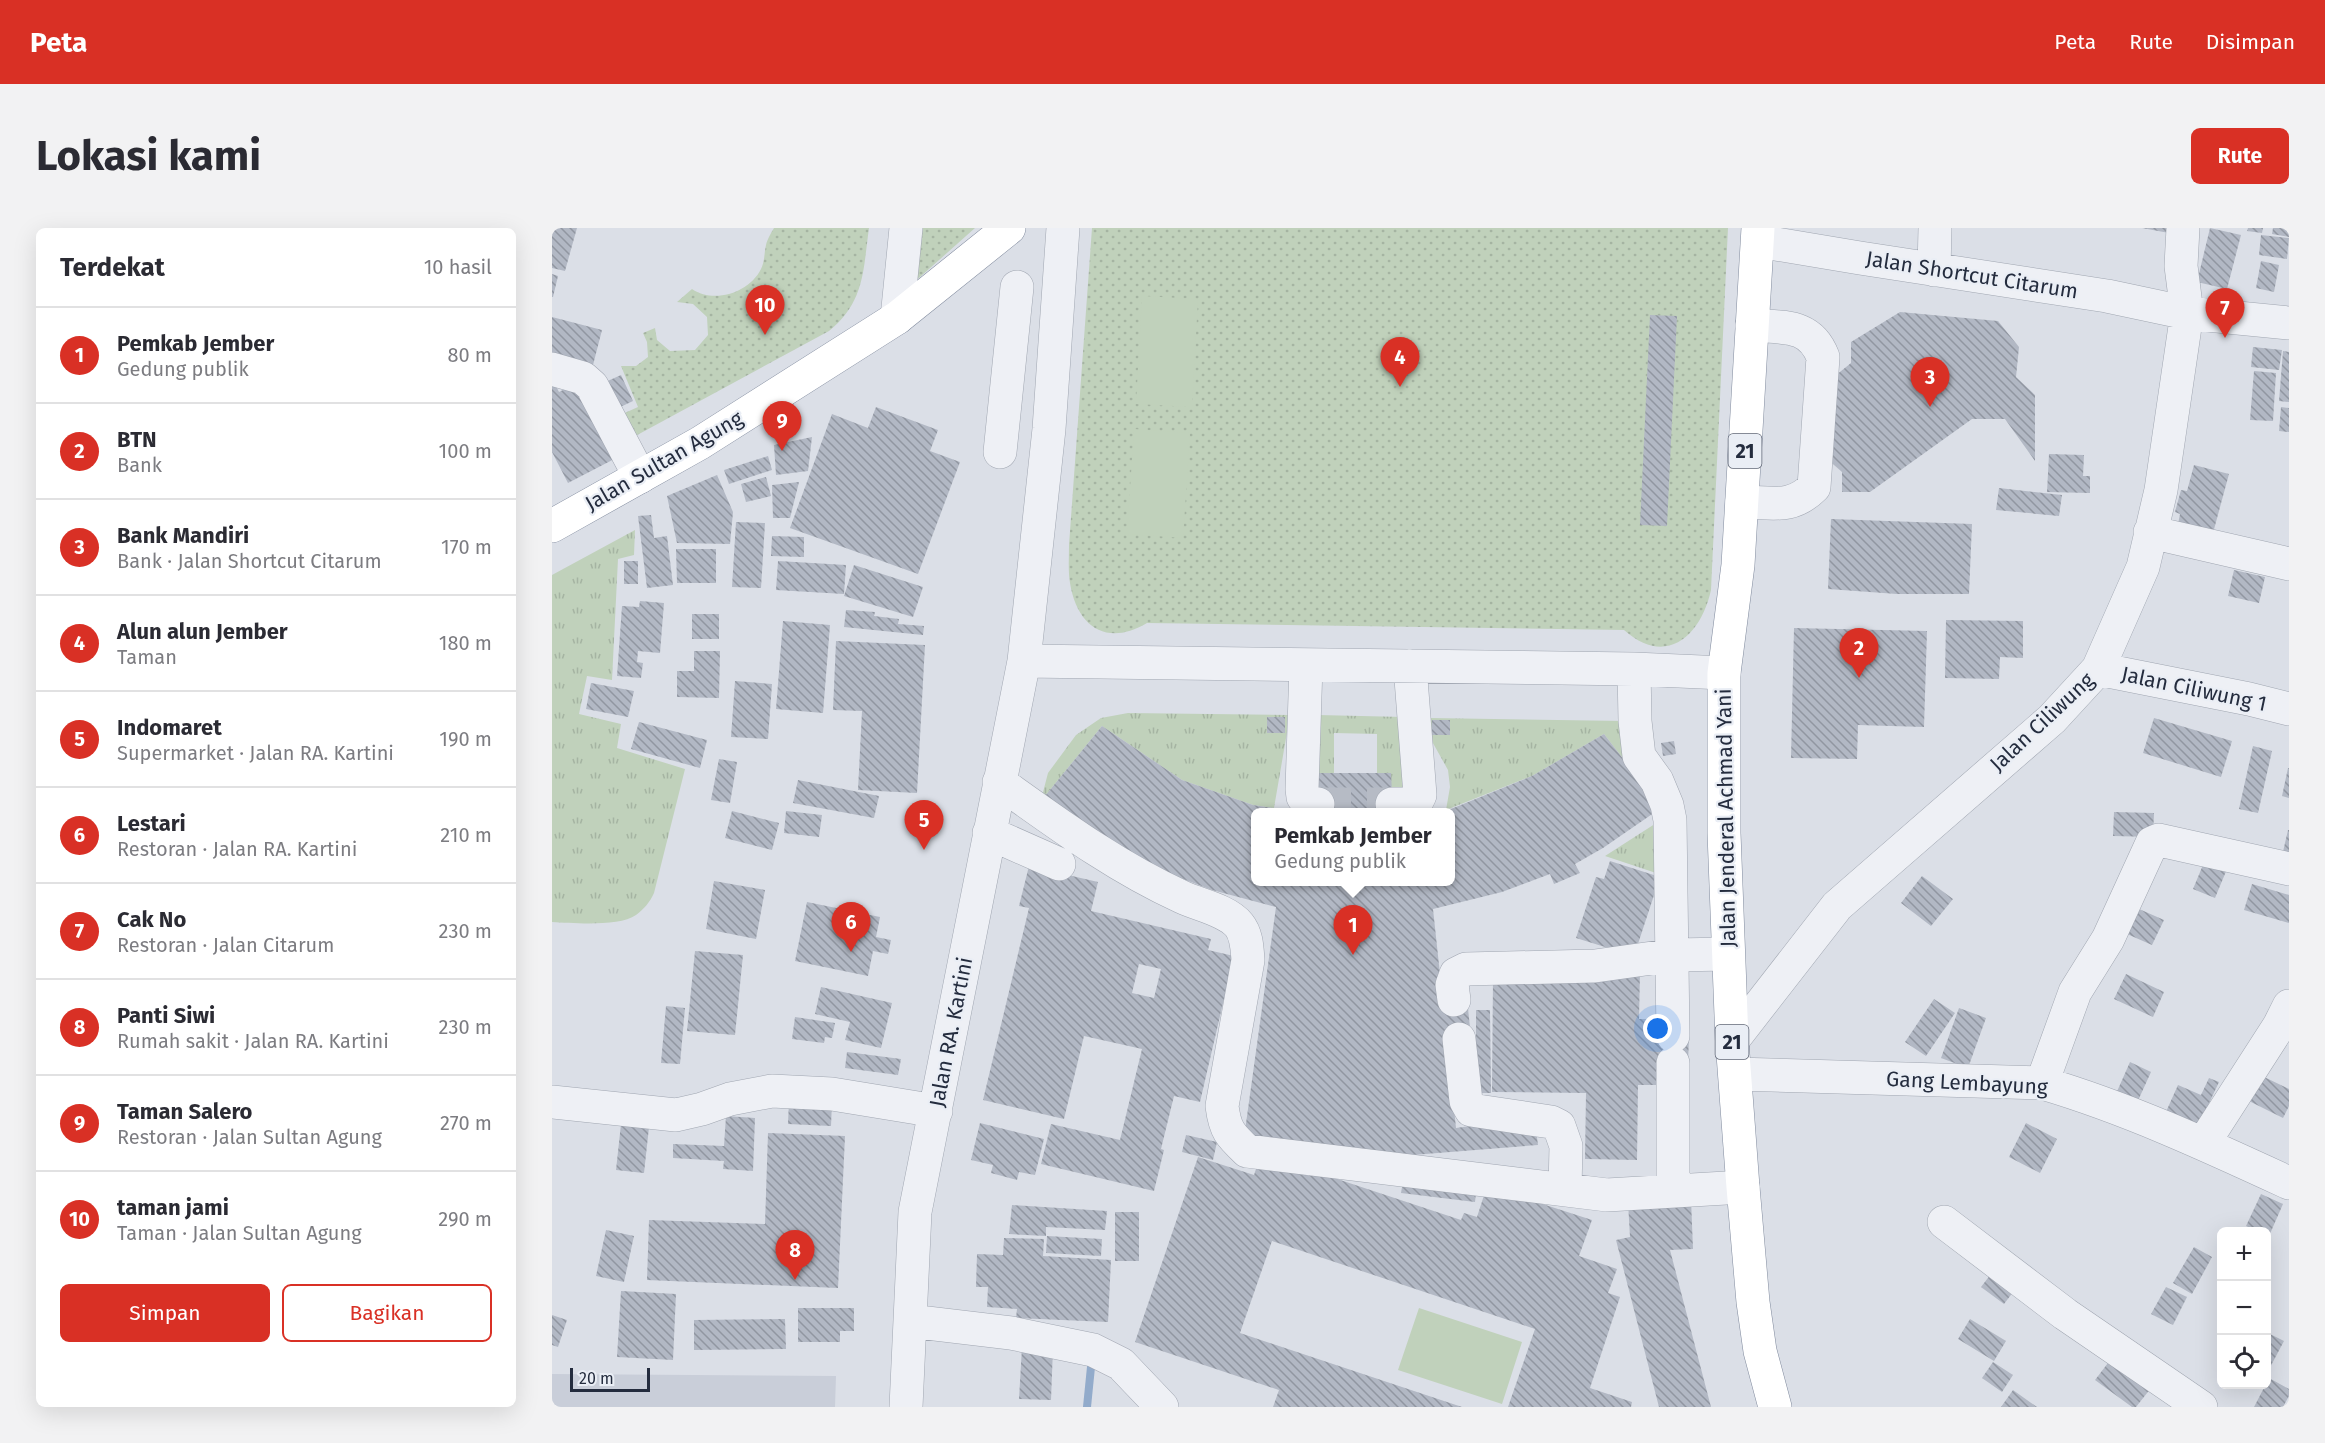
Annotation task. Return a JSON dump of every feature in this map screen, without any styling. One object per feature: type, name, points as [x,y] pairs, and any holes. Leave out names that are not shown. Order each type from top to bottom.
[{"type":"highway","name":"Jalan Sultan Agung","points":[[552,526],[700,443],[897,318],[1009,228]]},
{"type":"highway","name":"Jalan Jenderal Achmad Yani","points":[[1758,234],[1738,565],[1724,673],[1724,833],[1732,1041],[1753,1302],[1760,1352],[1775,1407]]},
{"type":"street","points":[[897,318],[906,228]]},
{"type":"street","name":"Jalan RA. Kartini","points":[[906,1407],[915,1212],[1024,661],[1048,429],[1063,228]]},
{"type":"street","points":[[1934,270],[1935,228]]},
{"type":"street","name":"Jalan Ciliwung","points":[[1732,1041],[1837,906],[2052,719],[2098,669],[2143,567],[2161,490],[2187,313],[2181,266],[2183,228]]},
{"type":"street","name":"Jalan Shortcut Citarum","points":[[1758,234],[1934,270],[2107,296],[2187,313],[2289,323]]},
{"type":"street","points":[[1000,452],[997,351],[1017,287]]},
{"type":"street","points":[[1742,502],[1790,503],[1802,498],[1814,487],[1823,357],[1811,336],[1800,330],[1752,325]]},
{"type":"street","points":[[997,351],[1053,357]]},
{"type":"street","points":[[552,369],[583,378],[592,386],[640,477]]},
{"type":"street","points":[[2150,532],[2289,564]]},
{"type":"street","points":[[1024,661],[1634,669],[1724,673]]},
{"type":"street","points":[[1306,665],[1302,789],[1303,797],[1309,803],[1318,804]]},
{"type":"street","points":[[1392,804],[1410,804],[1418,801],[1420,795],[1410,666]]},
{"type":"street","points":[[1634,669],[1635,721],[1639,756],[1657,781],[1669,810],[1674,956],[1673,1191]]},
{"type":"street","name":"Jalan Ciliwung 1","points":[[2098,669],[2289,709]]},
{"type":"street","points":[[999,782],[1125,868],[1182,897],[1226,915],[1239,925],[1246,941],[1248,960],[1222,1106],[1224,1124],[1230,1135],[1247,1151],[1607,1195],[1743,1187]]},
{"type":"street","points":[[990,834],[1059,864]]},
{"type":"street","points":[[2042,1083],[2075,992],[2108,939],[2152,843],[2159,840],[2289,869]]},
{"type":"street","points":[[1454,1000],[1452,985],[1456,974],[1467,969],[1594,966],[1674,956],[1728,954]]},
{"type":"street","points":[[2203,1144],[2279,1026],[2289,1006]]},
{"type":"street","points":[[1459,1039],[1466,1101],[1471,1110],[1551,1122],[1558,1126],[1566,1146],[1565,1189]]},
{"type":"street","name":"Gang Lembayung","points":[[1735,1074],[2042,1083],[2071,1091],[2203,1144],[2289,1183]]},
{"type":"street","points":[[552,1102],[676,1115],[730,1099],[772,1091],[832,1094],[936,1111]]},
{"type":"street","points":[[1944,1222],[2066,1314],[2201,1407]]},
{"type":"street","points":[[910,1321],[1011,1333],[1093,1350],[1120,1364],[1156,1400]]},
{"type":"shaded area","points":[[552,1374],[836,1376],[835,1407],[552,1407]]},
{"type":"green space","points":[[774,228],[869,228],[860,284],[850,309],[829,331],[628,440],[618,416],[638,407],[621,366],[636,366],[648,357],[647,342],[643,333],[655,328],[657,340],[670,351],[695,350],[708,335],[707,317],[693,304],[677,302],[692,289],[710,296],[720,296],[740,290],[748,284],[761,269],[769,236]]},
{"type":"green space","points":[[917,228],[975,228],[911,285]]},
{"type":"green space","points":[[1092,228],[1728,228],[1711,590],[1699,621],[1680,641],[1668,646],[1654,646],[1640,641],[1624,630],[1147,623],[1119,633],[1096,628],[1079,611],[1070,583],[1069,564]]},
{"type":"green space","points":[[1142,296],[1198,299],[1192,407],[1136,404]]},
{"type":"green space","points":[[1134,429],[1190,433],[1183,538],[1127,534]]},
{"type":"green space","points":[[635,530],[634,555],[618,559],[612,680],[587,676],[579,714],[621,724],[617,748],[685,769],[654,893],[646,905],[636,915],[619,921],[607,923],[552,922],[552,575]]},
{"type":"green space","points":[[1128,713],[1290,715],[1274,808],[1253,805],[1182,780],[1102,726],[1045,796],[1042,796],[1048,773],[1076,735],[1101,718]]},
{"type":"green space","points":[[1318,715],[1404,717],[1406,788],[1392,797],[1390,773],[1377,773],[1377,734],[1334,733],[1334,773],[1318,773]]},
{"type":"green space","points":[[1430,718],[1625,721],[1634,773],[1604,734],[1532,776],[1446,808],[1450,787],[1448,770],[1429,736]]},
{"type":"green space","points":[[1661,820],[1662,875],[1605,856]]},
{"type":"green space","points":[[1419,1308],[1522,1342],[1502,1404],[1398,1370]]},
{"type":"building","points":[[552,228],[577,228],[565,271],[552,268]]},
{"type":"building","points":[[2142,228],[2170,228],[2169,233]]},
{"type":"building","points":[[2210,228],[2241,235],[2227,289],[2197,282]]},
{"type":"building","points":[[2248,228],[2263,228],[2262,233],[2247,231]]},
{"type":"building","points":[[2273,228],[2289,228],[2289,237],[2272,234]]},
{"type":"building","points":[[2261,235],[2289,238],[2287,259],[2259,255]]},
{"type":"building","points":[[2261,261],[2279,265],[2274,292],[2256,288]]},
{"type":"building","points":[[552,274],[558,276],[553,297],[552,297]]},
{"type":"building","points":[[1900,312],[1998,321],[2019,347],[2016,377],[2035,395],[2035,461],[2005,419],[1972,419],[1870,492],[1842,492],[1842,472],[1823,455],[1825,384],[1851,363],[1851,342]]},
{"type":"building","points":[[1650,315],[1677,316],[1667,526],[1640,525]]},
{"type":"building","points":[[552,317],[602,330],[593,365],[552,354]]},
{"type":"building","points":[[2253,347],[2282,350],[2279,370],[2251,367]]},
{"type":"building","points":[[2283,351],[2289,352],[2289,402],[2279,401]]},
{"type":"building","points":[[2254,371],[2276,373],[2273,421],[2250,420]]},
{"type":"building","points":[[621,375],[633,401],[612,411],[601,384]]},
{"type":"building","points":[[552,378],[559,392],[583,380],[622,455],[568,483],[552,452]]},
{"type":"building","points":[[876,407],[938,430],[930,451],[960,462],[918,574],[790,528],[832,414],[868,428]]},
{"type":"building","points":[[2281,407],[2289,408],[2289,432],[2279,431]]},
{"type":"building","points":[[812,437],[808,471],[776,475],[774,445]]},
{"type":"building","points":[[2049,454],[2084,455],[2083,476],[2090,476],[2090,493],[2047,492]]},
{"type":"building","points":[[768,456],[772,470],[729,484],[724,470]]},
{"type":"building","points":[[2194,465],[2229,474],[2213,533],[2178,524],[2180,514],[2175,512],[2181,490],[2187,491]]},
{"type":"building","points":[[717,475],[733,512],[730,544],[677,543],[667,496]]},
{"type":"building","points":[[766,477],[771,496],[746,502],[741,484]]},
{"type":"building","points":[[799,482],[790,518],[773,518],[772,485]]},
{"type":"building","points":[[1999,488],[2062,495],[2059,516],[1996,510]]},
{"type":"building","points":[[651,515],[654,538],[667,536],[673,585],[647,588],[638,516]]},
{"type":"building","points":[[1831,519],[1972,524],[1969,594],[1897,594],[1828,589]]},
{"type":"building","points":[[736,522],[765,523],[761,588],[732,587]]},
{"type":"building","points":[[772,536],[804,537],[804,557],[771,556]]},
{"type":"building","points":[[676,549],[716,549],[716,583],[677,583]]},
{"type":"building","points":[[624,561],[638,561],[638,584],[624,584]]},
{"type":"building","points":[[778,561],[846,565],[844,594],[776,590]]},
{"type":"building","points":[[854,565],[923,587],[913,617],[844,596]]},
{"type":"building","points":[[2234,570],[2265,577],[2259,603],[2228,596]]},
{"type":"building","points":[[640,601],[664,603],[660,653],[638,651],[637,662],[643,663],[641,678],[617,676],[622,606],[639,607]]},
{"type":"building","points":[[846,610],[875,612],[874,616],[899,619],[898,624],[924,626],[923,635],[844,627]]},
{"type":"building","points":[[692,614],[719,614],[719,639],[692,639]]},
{"type":"building","points":[[1946,620],[2023,621],[2023,658],[2000,657],[1999,679],[1945,678]]},
{"type":"building","points":[[783,621],[830,625],[823,713],[776,709]]},
{"type":"building","points":[[1794,628],[1927,631],[1924,727],[1858,725],[1857,759],[1791,758]]},
{"type":"building","points":[[836,641],[925,645],[917,793],[858,790],[862,711],[833,710]]},
{"type":"building","points":[[694,651],[720,651],[719,698],[677,697],[677,671],[694,671]]},
{"type":"building","points":[[735,681],[772,684],[768,739],[731,737]]},
{"type":"building","points":[[591,683],[634,691],[628,717],[586,709]]},
{"type":"building","points":[[1267,717],[1285,717],[1285,733],[1267,733]]},
{"type":"building","points":[[2154,718],[2232,741],[2221,777],[2143,753]]},
{"type":"building","points":[[1432,720],[1450,720],[1450,735],[1432,735]]},
{"type":"building","points":[[639,722],[707,740],[700,768],[631,749]]},
{"type":"building","points":[[1102,726],[1182,780],[1253,805],[1272,808],[1251,808],[1251,886],[1455,886],[1453,808],[1532,776],[1604,734],[1661,808],[1603,848],[1575,864],[1580,873],[1554,884],[1550,874],[1502,892],[1433,909],[1443,1002],[1467,999],[1471,1037],[1447,1040],[1456,1128],[1505,1121],[1535,1123],[1538,1145],[1400,1156],[1243,1145],[1276,907],[1212,890],[1162,871],[1159,877],[1045,796]]},
{"type":"building","points":[[1674,741],[1676,754],[1663,756],[1661,743]]},
{"type":"building","points":[[2253,746],[2272,751],[2258,813],[2239,809]]},
{"type":"building","points":[[719,759],[737,762],[730,803],[711,800]]},
{"type":"building","points":[[2289,768],[2289,798],[2282,796]]},
{"type":"building","points":[[1318,773],[1391,773],[1393,808],[1318,808]]},
{"type":"building","points":[[798,780],[879,796],[874,818],[793,803]]},
{"type":"building","points":[[732,811],[779,823],[772,850],[725,838]]},
{"type":"building","points":[[786,811],[822,815],[819,837],[784,833]]},
{"type":"building","points":[[2114,812],[2154,813],[2153,837],[2113,836]]},
{"type":"building","points":[[2289,830],[2289,858],[2282,856]]},
{"type":"building","points":[[2205,860],[2227,869],[2215,898],[2193,889]]},
{"type":"building","points":[[1610,861],[1660,877],[1634,956],[1576,938],[1596,877],[1604,879]]},
{"type":"building","points":[[1029,866],[1098,882],[1091,911],[1211,939],[1208,950],[1234,956],[1200,1102],[1174,1096],[1161,1149],[1164,1150],[1154,1191],[1041,1164],[1051,1124],[1120,1140],[1142,1049],[1084,1036],[1064,1119],[983,1100],[1029,908],[1019,906]],"holes":[[[1139,964],[1161,969],[1154,998],[1132,993]]]},
{"type":"building","points":[[1922,876],[1953,899],[1931,926],[1901,903]]},
{"type":"building","points":[[714,881],[765,890],[756,939],[706,929]]},
{"type":"building","points":[[2252,884],[2289,895],[2289,923],[2244,910]]},
{"type":"building","points":[[807,902],[880,917],[876,937],[891,940],[888,954],[873,951],[868,976],[795,961]]},
{"type":"building","points":[[2130,905],[2164,920],[2152,945],[2118,930]]},
{"type":"building","points":[[695,951],[743,955],[735,1035],[687,1031]]},
{"type":"building","points":[[1640,972],[1639,1019],[1661,1019],[1689,1037],[1688,1063],[1660,1085],[1638,1085],[1637,1160],[1585,1159],[1586,1093],[1492,1092],[1493,979]]},
{"type":"building","points":[[2126,974],[2164,992],[2153,1017],[2114,999]]},
{"type":"building","points":[[821,987],[892,1003],[881,1048],[845,1040],[850,1022],[815,1014]]},
{"type":"building","points":[[1934,999],[1955,1013],[1926,1056],[1905,1042]]},
{"type":"building","points":[[666,1006],[685,1008],[680,1064],[661,1063]]},
{"type":"building","points":[[1959,1008],[1986,1018],[1968,1068],[1941,1058]]},
{"type":"building","points":[[1476,1010],[1490,1010],[1491,1093],[1476,1093]]},
{"type":"building","points":[[795,1017],[835,1023],[832,1038],[825,1037],[824,1043],[792,1039]]},
{"type":"building","points":[[847,1052],[901,1059],[898,1075],[845,1068]]},
{"type":"building","points":[[2130,1062],[2151,1072],[2136,1105],[2115,1096]]},
{"type":"building","points":[[2260,1075],[2289,1089],[2289,1106],[2283,1118],[2247,1100]]},
{"type":"building","points":[[2209,1078],[2219,1082],[2197,1129],[2165,1114],[2178,1085],[2201,1095]]},
{"type":"building","points":[[789,1100],[832,1102],[831,1126],[788,1124]]},
{"type":"building","points":[[622,1115],[650,1118],[644,1173],[616,1170]]},
{"type":"building","points":[[726,1116],[755,1118],[753,1171],[723,1169],[724,1161],[673,1158],[673,1144],[724,1146]]},
{"type":"building","points":[[980,1123],[1044,1139],[1035,1175],[1019,1172],[1017,1180],[991,1173],[993,1165],[971,1160]]},
{"type":"building","points":[[2026,1123],[2057,1139],[2040,1173],[2009,1157]]},
{"type":"building","points":[[768,1133],[845,1136],[838,1288],[647,1280],[649,1220],[765,1224]]},
{"type":"building","points":[[1186,1135],[1217,1142],[1213,1160],[1182,1152]]},
{"type":"building","points":[[1198,1157],[1254,1175],[1259,1160],[1309,1176],[1310,1170],[1461,1220],[1464,1213],[1477,1217],[1487,1186],[1592,1220],[1579,1256],[1617,1269],[1608,1293],[1620,1297],[1590,1388],[1632,1402],[1631,1407],[1508,1407],[1535,1329],[1272,1241],[1240,1333],[1462,1407],[1273,1407],[1279,1390],[1135,1342]]},
{"type":"building","points":[[1404,1175],[1477,1184],[1475,1202],[1401,1193]]},
{"type":"building","points":[[2261,1194],[2283,1204],[2271,1231],[2271,1227],[2246,1226]]},
{"type":"building","points":[[1691,1199],[1693,1249],[1670,1250],[1711,1407],[1659,1407],[1616,1240],[1630,1237],[1628,1202]]},
{"type":"building","points":[[1012,1205],[1107,1211],[1105,1230],[1046,1227],[1046,1236],[1009,1234]]},
{"type":"building","points":[[1115,1212],[1139,1212],[1139,1261],[1115,1261]]},
{"type":"building","points":[[606,1230],[634,1236],[624,1282],[596,1276]]},
{"type":"building","points":[[1047,1236],[1102,1239],[1101,1256],[1046,1253]]},
{"type":"building","points":[[1004,1238],[1044,1239],[1043,1256],[1111,1260],[1108,1322],[1016,1318],[1017,1309],[987,1307],[988,1287],[976,1287],[977,1254],[1003,1255]]},
{"type":"building","points":[[2194,1247],[2212,1257],[2192,1294],[2173,1283]]},
{"type":"building","points":[[1997,1266],[2020,1283],[2004,1304],[1981,1287]]},
{"type":"building","points":[[2166,1287],[2187,1297],[2173,1325],[2151,1314]]},
{"type":"building","points":[[621,1291],[676,1294],[673,1360],[617,1357]]},
{"type":"building","points":[[798,1308],[854,1308],[854,1331],[840,1331],[840,1342],[798,1342]]},
{"type":"building","points":[[552,1315],[567,1320],[558,1347],[552,1345]]},
{"type":"building","points":[[785,1319],[786,1349],[694,1350],[694,1320]]},
{"type":"building","points":[[1970,1319],[2006,1341],[1994,1361],[1958,1339]]},
{"type":"building","points":[[2271,1334],[2284,1341],[2271,1366]]},
{"type":"building","points":[[1022,1347],[1053,1348],[1051,1400],[1019,1399]]},
{"type":"building","points":[[2111,1359],[2151,1388],[2136,1407],[2132,1407],[2095,1380]]},
{"type":"building","points":[[1993,1362],[2013,1375],[2002,1392],[1982,1378]]},
{"type":"building","points":[[2271,1379],[2289,1389],[2289,1396],[2283,1407],[2254,1407],[2263,1389],[2271,1389]]},
{"type":"building","points":[[2013,1390],[2037,1407],[2001,1407]]},
{"type":"waterway","points":[[1087,1407],[1092,1357]]},
{"type":"tunnel","points":[[1318,804],[1392,804]]},
{"type":"place","name":"taman jami","points":[[765,335]]},
{"type":"place","name":"Cak No","points":[[2225,338]]},
{"type":"place","name":"Alun alun Jember","points":[[1400,387]]},
{"type":"place","name":"Bank Mandiri","points":[[1930,407]]},
{"type":"place","name":"Taman Salero","points":[[782,451]]},
{"type":"place","name":"BTN","points":[[1859,678]]},
{"type":"place","name":"Indomaret","points":[[924,850]]},
{"type":"place","name":"Lestari","points":[[851,952]]},
{"type":"place","name":"Pemkab Jember","points":[[1353,955]]},
{"type":"place","name":"Panti Siwi","points":[[795,1280]]}]
